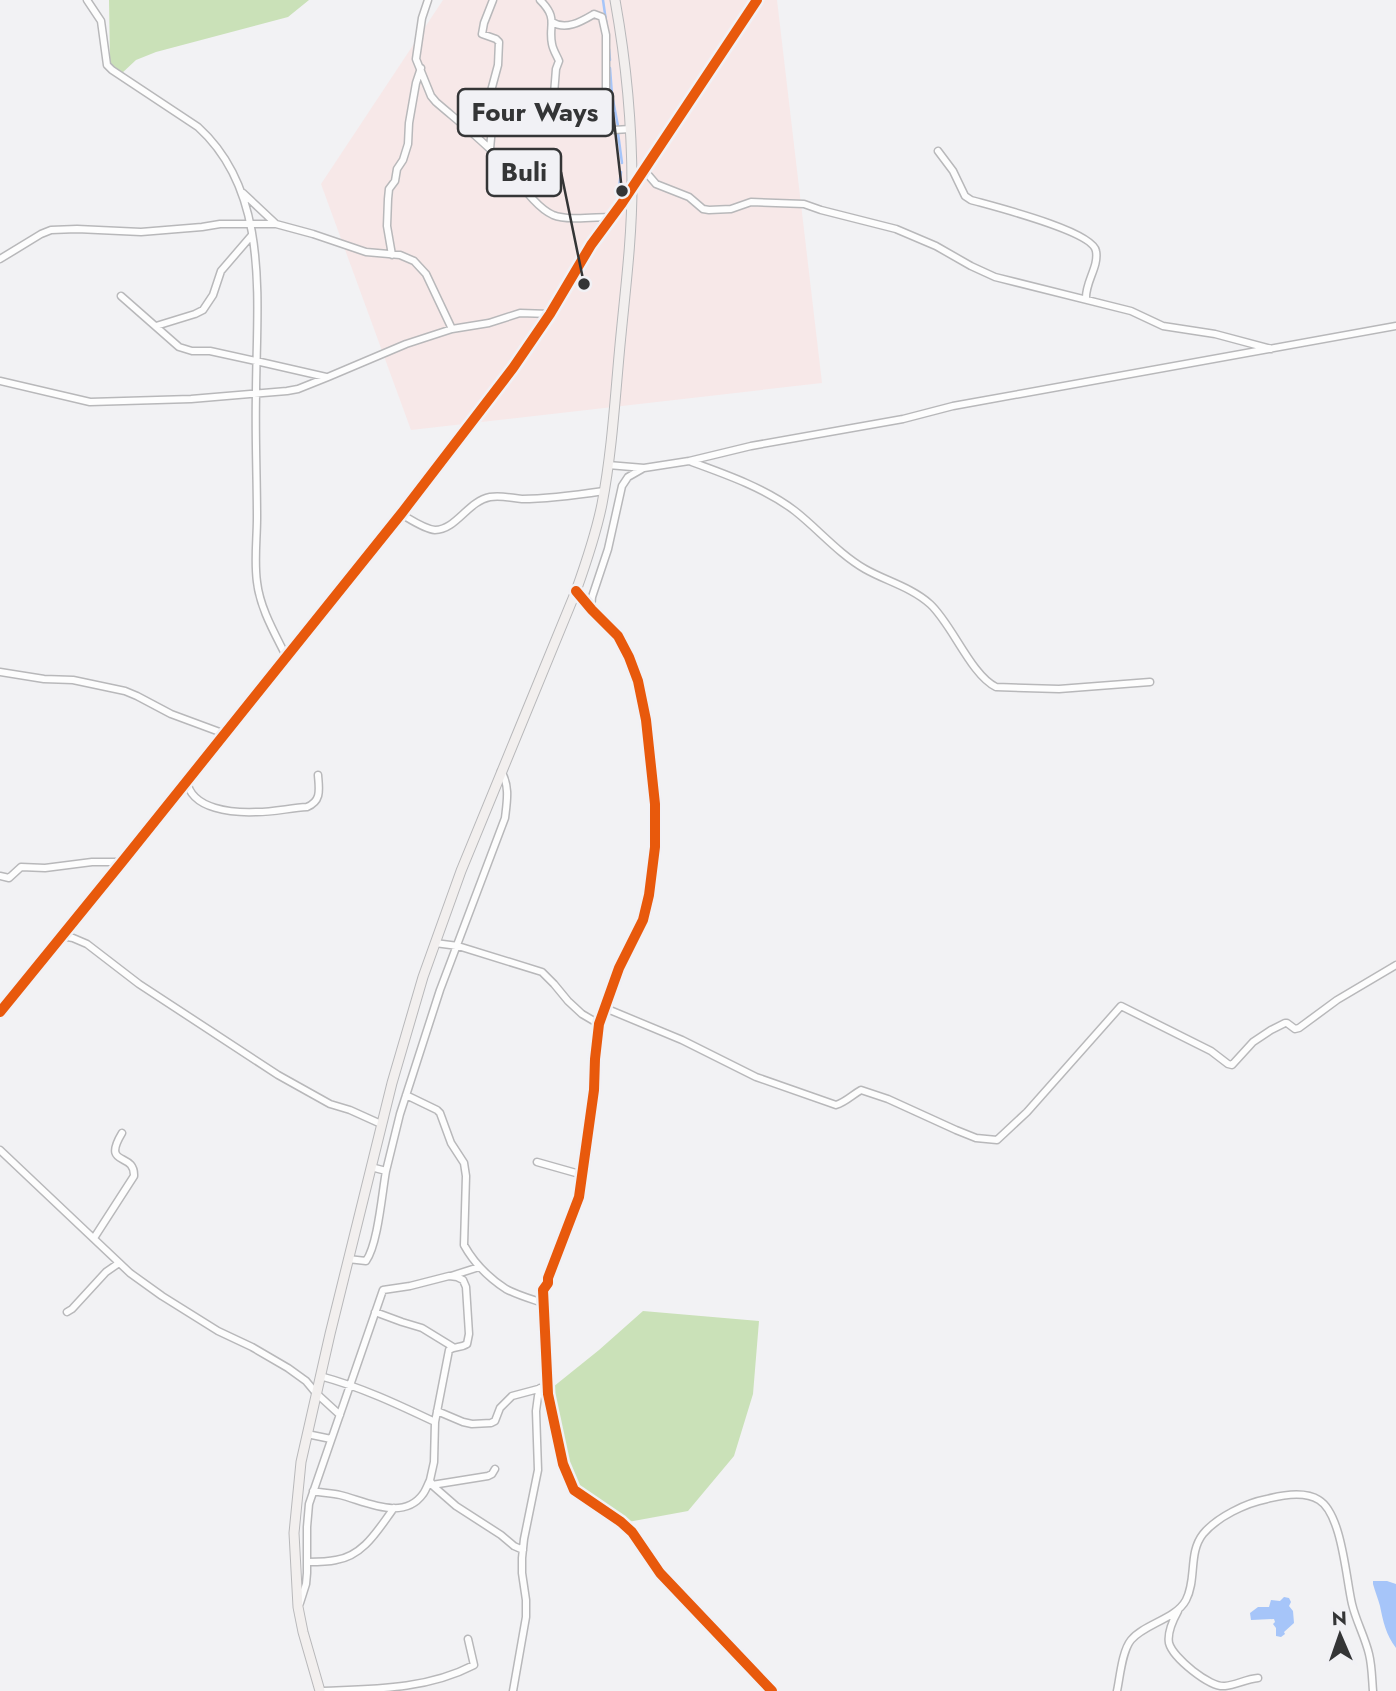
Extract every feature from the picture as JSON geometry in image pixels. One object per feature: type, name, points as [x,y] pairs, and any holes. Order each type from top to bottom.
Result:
[{"type":"main road","points":[[320,1691],[298,1606],[294,1523],[301,1462],[320,1376],[402,1045],[461,871],[576,591],[591,548],[604,491],[629,250],[632,188],[623,48],[615,0]]},
{"type":"street","points":[[87,0],[101,21],[107,65],[210,138],[225,158],[247,205],[257,293],[257,580],[265,614],[285,656]]},
{"type":"street","points":[[428,0],[422,18],[416,59],[436,102],[490,149],[529,194],[551,214],[561,217],[612,217]]},
{"type":"street","points":[[490,149],[492,127],[489,114],[491,91],[498,65],[499,42],[482,34],[493,0]]},
{"type":"street","points":[[540,0],[548,9],[552,22],[552,44],[559,61],[554,94]]},
{"type":"street","points":[[0,1012],[401,514],[513,368],[550,314],[591,245],[757,0]]},
{"type":"street","points":[[552,22],[558,25],[577,24],[594,14],[602,17],[606,35],[606,94],[610,126],[614,130],[630,129]]},
{"type":"street","points":[[391,255],[387,226],[389,189],[395,181],[408,144],[409,123],[421,68]]},
{"type":"street","points":[[938,151],[953,171],[965,196],[971,200],[1057,226],[1094,244],[1097,255],[1086,299]]},
{"type":"street","points":[[644,170],[656,184],[689,197],[703,209],[731,209],[751,202],[804,204],[896,229],[936,246],[995,277],[1131,310],[1163,326],[1215,334],[1273,349]]},
{"type":"street","points":[[242,192],[276,224]]},
{"type":"street","points":[[0,259],[51,230],[141,232],[219,224],[276,224],[366,252],[407,257],[414,261],[426,274],[452,330]]},
{"type":"street","points":[[156,326],[203,310],[217,287],[221,271],[258,226],[266,224]]},
{"type":"street","points":[[121,296],[179,346],[192,351],[210,351],[328,377]]},
{"type":"street","points":[[0,381],[101,403],[191,399],[298,389],[406,344],[452,330],[489,323],[520,313],[550,314]]},
{"type":"street","points":[[608,465],[644,468],[689,461],[751,446],[903,419],[953,406],[1396,326]]},
{"type":"street","points":[[689,461],[778,500],[843,554],[931,605],[990,684],[1003,688],[1059,689],[1150,682]]},
{"type":"street","points":[[592,610],[592,597],[608,549],[622,486],[628,477],[644,468]]},
{"type":"street","points":[[401,514],[437,530],[451,524],[472,505],[491,496],[524,499],[604,491]]},
{"type":"street","points":[[576,591],[618,636],[638,681],[646,720],[656,822],[655,847],[643,920],[619,968],[599,1024],[594,1090],[579,1197],[548,1283],[543,1290],[544,1387],[563,1464],[573,1490],[632,1532],[660,1573],[772,1691]]},
{"type":"street","points":[[0,673],[73,680],[125,691],[171,714],[225,734]]},
{"type":"street","points":[[348,1259],[366,1262],[370,1256],[400,1114],[440,990],[505,818],[507,780],[501,771]]},
{"type":"street","points":[[187,781],[190,793],[206,804],[257,812],[313,805],[320,792],[318,775]]},
{"type":"street","points":[[0,876],[9,878],[21,867],[45,868],[93,862],[122,862]]},
{"type":"street","points":[[62,936],[87,944],[139,984],[278,1075],[330,1104],[381,1124]]},
{"type":"street","points":[[435,943],[458,946],[542,972],[582,1014],[599,1024]]},
{"type":"street","points":[[604,1008],[682,1040],[755,1077],[836,1105],[861,1090],[874,1093],[976,1138],[997,1140],[1027,1112],[1121,1006],[1211,1051],[1232,1065],[1253,1042],[1271,1030],[1285,1023],[1295,1030],[1299,1028],[1337,1000],[1396,965]]},
{"type":"street","points":[[406,1095],[440,1113],[451,1143],[464,1163],[464,1245],[480,1268],[507,1290],[543,1303]]},
{"type":"street","points":[[94,1238],[134,1176],[131,1165],[114,1150],[122,1133]]},
{"type":"street","points":[[0,1150],[130,1273],[218,1331],[253,1347],[288,1368],[306,1381],[340,1415]]},
{"type":"street","points":[[537,1162],[583,1175]]},
{"type":"street","points":[[371,1167],[386,1171]]},
{"type":"street","points":[[67,1312],[106,1272],[119,1263]]},
{"type":"street","points":[[298,1606],[306,1584],[309,1504],[383,1290],[480,1268]]},
{"type":"street","points":[[375,1311],[422,1328],[453,1347],[462,1347],[467,1344],[469,1334],[466,1287],[463,1280],[449,1276]]},
{"type":"street","points":[[313,1491],[343,1495],[394,1508],[411,1505],[422,1495],[431,1482],[435,1422],[449,1350],[453,1347]]},
{"type":"street","points":[[320,1376],[351,1384],[435,1422]]},
{"type":"street","points":[[437,1411],[472,1424],[491,1423],[495,1421],[500,1408],[512,1396],[544,1387]]},
{"type":"street","points":[[513,1691],[526,1617],[523,1550],[538,1469],[537,1411],[544,1387]]},
{"type":"street","points":[[307,1434],[331,1439]]},
{"type":"street","points":[[431,1482],[488,1476],[495,1469]]},
{"type":"street","points":[[431,1482],[456,1506],[523,1550]]},
{"type":"street","points":[[1258,1678],[1224,1687],[1195,1672],[1176,1655],[1170,1644],[1172,1621],[1189,1593],[1196,1545],[1203,1534],[1230,1513],[1252,1502],[1282,1495],[1307,1496],[1322,1502],[1337,1531],[1343,1550],[1351,1602],[1371,1661],[1373,1691]]},
{"type":"street","points":[[308,1562],[338,1560],[351,1556],[364,1547],[394,1508]]},
{"type":"street","points":[[1117,1691],[1125,1654],[1133,1638],[1179,1609]]},
{"type":"street","points":[[320,1691],[425,1684],[474,1665],[468,1639]]},
{"type":"shaded area","points":[[443,0],[777,0],[822,383],[411,430],[321,184]]},
{"type":"green space","points":[[109,0],[309,0],[288,17],[156,52],[136,60],[121,74],[110,62]]},
{"type":"green space","points":[[643,1311],[759,1321],[753,1394],[734,1456],[688,1511],[628,1522],[573,1482],[553,1387]]},
{"type":"water","points":[[1373,1581],[1396,1584],[1396,1648],[1385,1628]]},
{"type":"water","points":[[1284,1597],[1291,1602],[1289,1606],[1293,1611],[1294,1623],[1281,1637],[1276,1636],[1274,1619],[1251,1620],[1250,1613],[1258,1607],[1269,1607],[1271,1600],[1280,1601]]},
{"type":"waterway","points":[[603,0],[607,28]]},
{"type":"waterway","points":[[609,49],[610,60]]},
{"type":"waterway","points":[[610,68],[618,126]]},
{"type":"waterway","points":[[618,133],[622,163]]},
{"type":"waterway","points":[[618,195],[621,172]]},
{"type":"cycle path","points":[[0,1012],[401,514],[513,368],[550,314],[591,245],[622,203],[757,0]]},
{"type":"cycle path","points":[[576,591],[618,636],[638,681],[646,720],[655,804],[655,847],[643,920],[619,968],[599,1024],[594,1090],[579,1197],[548,1283],[543,1290],[548,1394],[563,1464],[574,1490],[632,1532],[660,1573],[772,1691]]},
{"type":"place","name":"Four Ways","points":[[622,191]]},
{"type":"place","name":"Buli","points":[[584,284]]}]
